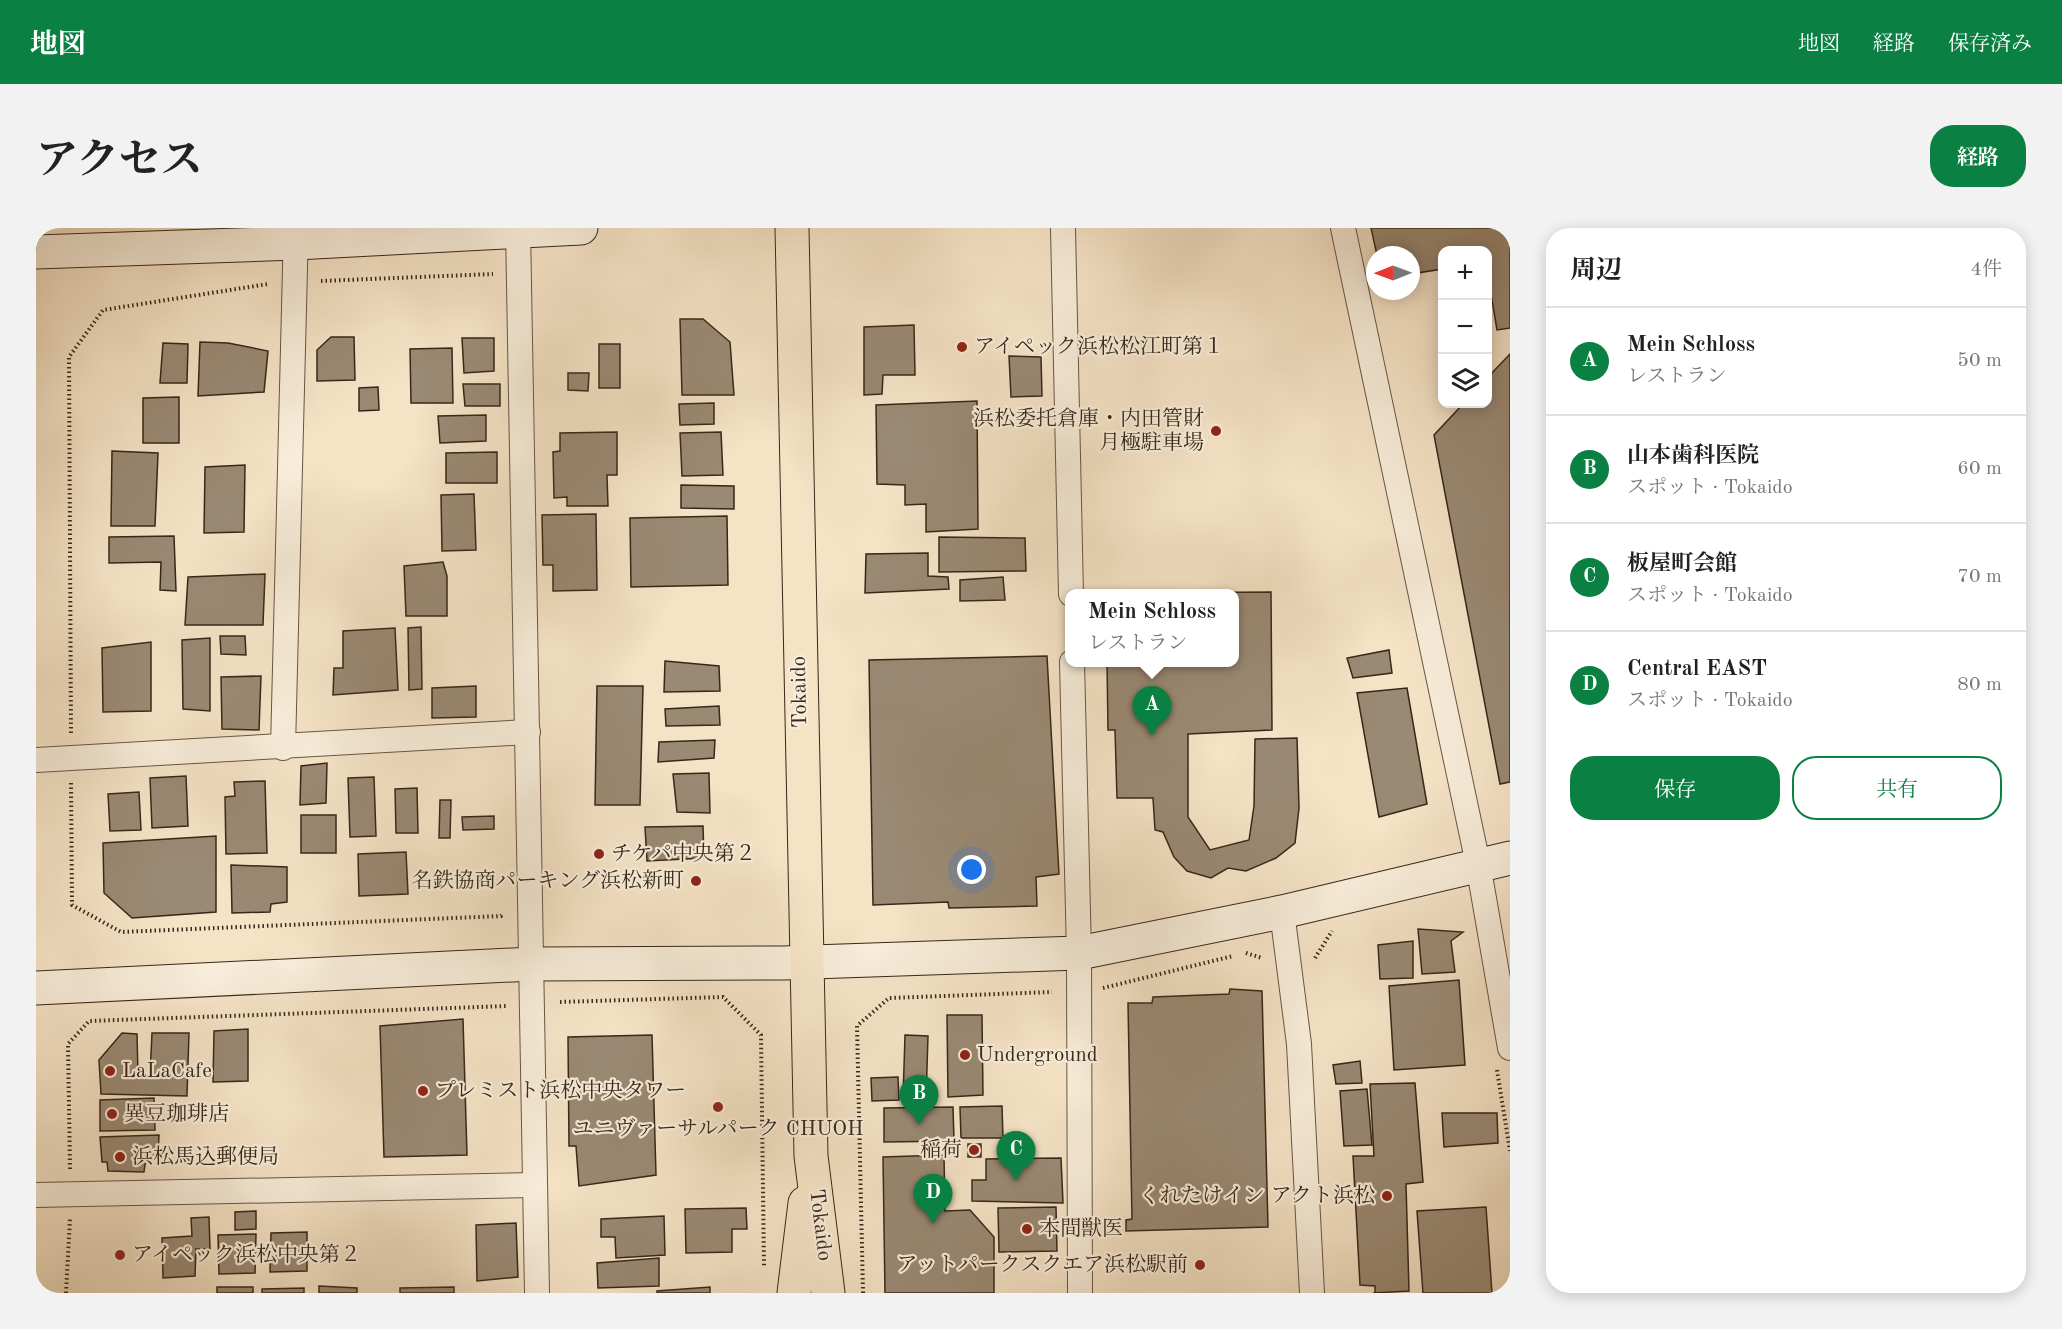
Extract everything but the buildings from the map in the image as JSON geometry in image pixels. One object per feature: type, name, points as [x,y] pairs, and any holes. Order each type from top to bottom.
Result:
[{"type":"highway","name":"Tokaido","points":[[792,228],[811,1156],[828,1293]]},
{"type":"highway","name":"Tokaido","points":[[794,1293],[811,1156]]},
{"type":"street","points":[[36,252],[296,236],[581,228]]},
{"type":"street","points":[[1063,228],[1071,589]]},
{"type":"street","points":[[1343,228],[1478,864],[1503,1054]]},
{"type":"street","points":[[518,229],[537,1293]]},
{"type":"street","points":[[283,748],[296,236]]},
{"type":"street","points":[[1072,667],[1079,953],[1080,1293]]},
{"type":"street","points":[[36,760],[283,748],[528,732]]},
{"type":"street","points":[[36,988],[532,964],[806,962],[1079,953],[1282,912],[1510,858]]},
{"type":"street","points":[[1282,912],[1299,1044],[1312,1293]]},
{"type":"street","points":[[36,1196],[535,1185]]},
{"type":"path","points":[[318,282],[497,273]]},
{"type":"path","points":[[71,738],[69,357],[103,309],[272,284]]},
{"type":"path","points":[[71,779],[72,905],[121,932],[501,916],[507,910]]},
{"type":"path","points":[[1312,963],[1333,929]]},
{"type":"path","points":[[1103,988],[1248,953],[1272,962]]},
{"type":"path","points":[[863,1293],[857,1026],[889,998],[1055,992]]},
{"type":"path","points":[[560,1002],[723,997],[761,1035],[764,1269]]},
{"type":"path","points":[[70,1178],[68,1044],[89,1021],[515,1005]]},
{"type":"path","points":[[1503,1054],[1510,1151]]},
{"type":"path","points":[[66,1293],[70,1218]]},
{"type":"place","name":"アイペック浜松松江町第１","points":[[962,347]]},
{"type":"place","name":"浜松委托倉庫・内田管財 月極駐車場","points":[[1216,431]]},
{"type":"place","name":"Mein Schloss","points":[[1152,736]]},
{"type":"place","name":"チケパ中央第２","points":[[599,854]]},
{"type":"place","name":"名鉄協商パーキング浜松新町","points":[[696,881]]},
{"type":"place","name":"Underground","points":[[965,1055]]},
{"type":"place","name":"LaLaCafe","points":[[110,1071]]},
{"type":"place","name":"プレミスト浜松中央タワー","points":[[423,1091]]},
{"type":"place","name":"ユニヴァーサルパーク CHUOH","points":[[718,1107]]},
{"type":"place","name":"異豆珈琲店","points":[[112,1114]]},
{"type":"place","name":"山本歯科医院","points":[[919,1125]]},
{"type":"place","name":"稲荷","points":[[974,1150]]},
{"type":"place","name":"浜松馬込郵便局","points":[[120,1157]]},
{"type":"place","name":"板屋町会館","points":[[1016,1181]]},
{"type":"place","name":"くれたけイン アクト浜松","points":[[1387,1196]]},
{"type":"place","name":"Central EAST","points":[[933,1224]]},
{"type":"place","name":"本間獣医","points":[[1027,1229]]},
{"type":"place","name":"アイペック浜松中央第２","points":[[120,1255]]},
{"type":"place","name":"アットパークスクエア浜松駅前","points":[[1200,1265]]}]
